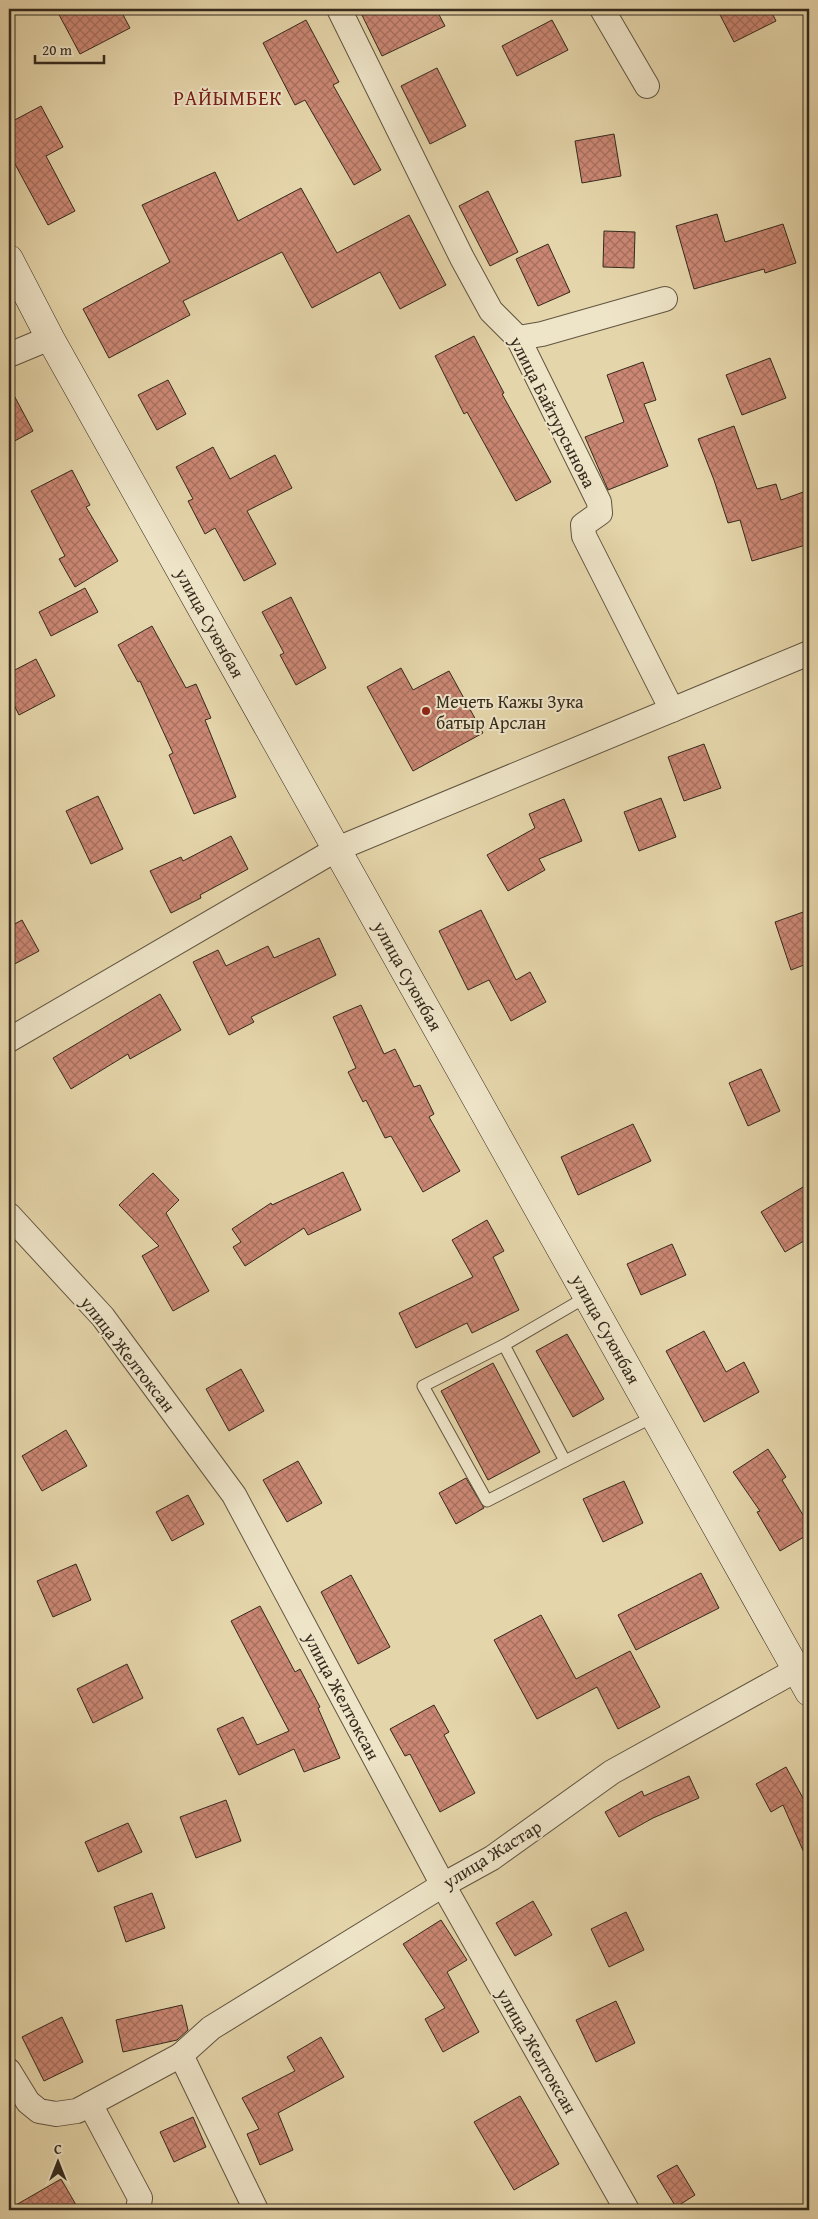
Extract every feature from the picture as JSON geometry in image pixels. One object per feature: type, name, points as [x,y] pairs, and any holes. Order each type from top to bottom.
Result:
[{"type":"main road","name":"улица Суюнбая","points":[[9,259],[50,338],[655,1416],[803,1666],[809,1692]]},
{"type":"street","name":"улица Байтурсынова","points":[[339,9],[462,258],[491,311],[518,338],[599,502],[600,513],[583,525],[584,536],[672,710]]},
{"type":"street","points":[[602,9],[647,86]]},
{"type":"street","points":[[518,338],[542,334],[665,299]]},
{"type":"street","points":[[9,355],[50,338]]},
{"type":"street","points":[[9,1040],[337,849],[809,653]]},
{"type":"street","name":"улица Желтоксан","points":[[9,1215],[103,1317],[234,1495],[443,1885],[627,2210]]},
{"type":"street","name":"улица Жастар","points":[[9,2071],[28,2102],[39,2111],[56,2114],[77,2111],[181,2055],[211,2028],[443,1885],[492,1858],[612,1772],[803,1666]]},
{"type":"street","points":[[181,2055],[256,2210]]},
{"type":"street","points":[[90,2104],[140,2198],[138,2210]]},
{"type":"lane","points":[[588,1296],[504,1345],[424,1386],[488,1501],[655,1416]]},
{"type":"lane","points":[[504,1345],[565,1461]]},
{"type":"building","points":[[56,9],[120,9],[130,28],[80,54]]},
{"type":"building","points":[[359,9],[436,9],[445,26],[382,56]]},
{"type":"building","points":[[717,9],[770,9],[776,21],[734,42]]},
{"type":"building","points":[[306,20],[339,82],[333,85],[381,170],[354,185],[305,100],[295,105],[263,43]]},
{"type":"building","points":[[552,20],[568,50],[517,76],[502,46]]},
{"type":"building","points":[[437,68],[466,126],[430,144],[401,86]]},
{"type":"building","points":[[41,106],[63,147],[46,156],[75,211],[48,225],[9,153],[9,123]]},
{"type":"building","points":[[614,134],[621,176],[582,183],[575,141]]},
{"type":"building","points":[[215,172],[238,221],[301,188],[337,253],[409,215],[446,285],[400,309],[380,272],[312,308],[282,252],[183,301],[190,315],[109,358],[83,309],[170,262],[142,205]]},
{"type":"building","points":[[488,191],[518,252],[490,266],[459,206]]},
{"type":"building","points":[[717,214],[725,242],[783,224],[796,263],[765,273],[764,269],[694,289],[676,226]]},
{"type":"building","points":[[604,231],[635,232],[634,268],[603,267]]},
{"type":"building","points":[[548,244],[570,292],[538,306],[516,259]]},
{"type":"building","points":[[474,336],[504,393],[502,394],[551,482],[516,501],[467,412],[464,414],[435,356]]},
{"type":"building","points":[[770,358],[786,398],[742,415],[726,375]]},
{"type":"building","points":[[643,362],[656,400],[644,404],[668,466],[608,490],[585,437],[624,422],[607,375]]},
{"type":"building","points":[[168,380],[186,414],[157,430],[138,395]]},
{"type":"building","points":[[9,386],[33,431],[9,444]]},
{"type":"building","points":[[734,426],[757,489],[776,484],[781,500],[809,490],[809,544],[752,561],[740,520],[728,523],[698,439]]},
{"type":"building","points":[[213,447],[230,479],[275,455],[292,488],[247,511],[276,564],[244,581],[215,528],[205,534],[188,501],[193,499],[176,467]]},
{"type":"building","points":[[72,470],[90,505],[86,507],[118,561],[75,587],[59,559],[65,556],[31,491]]},
{"type":"building","points":[[85,588],[98,612],[51,636],[39,612]]},
{"type":"building","points":[[291,597],[326,668],[296,685],[280,655],[284,653],[262,612]]},
{"type":"building","points":[[152,626],[186,688],[196,684],[211,718],[205,720],[236,797],[194,814],[169,755],[173,753],[140,681],[138,682],[118,645]]},
{"type":"building","points":[[36,659],[55,696],[19,715],[9,695],[9,673]]},
{"type":"building","name":"Мечеть Кажы Зука батыр Арслан","points":[[401,668],[413,690],[449,671],[483,733],[413,771],[367,687]]},
{"type":"building","points":[[704,744],[721,788],[684,801],[668,757]]},
{"type":"building","points":[[98,796],[123,849],[91,864],[66,811]]},
{"type":"building","points":[[661,798],[676,837],[639,851],[624,812]]},
{"type":"building","points":[[564,799],[582,841],[539,859],[545,870],[508,891],[487,855],[535,828],[529,814]]},
{"type":"building","points":[[231,836],[248,869],[200,895],[201,898],[171,913],[150,871],[181,857],[183,861]]},
{"type":"building","points":[[481,910],[516,980],[530,972],[546,1002],[511,1021],[489,980],[468,990],[439,931]]},
{"type":"building","points":[[809,910],[809,963],[791,970],[775,922]]},
{"type":"building","points":[[22,920],[39,951],[9,967],[9,927]]},
{"type":"building","points":[[319,938],[336,975],[251,1017],[254,1022],[229,1035],[193,962],[218,950],[226,966],[268,946],[274,958]]},
{"type":"building","points":[[160,994],[181,1030],[130,1059],[128,1054],[71,1089],[53,1058]]},
{"type":"building","points":[[361,1005],[384,1054],[395,1049],[414,1087],[420,1085],[434,1114],[429,1117],[460,1171],[423,1192],[391,1136],[385,1138],[366,1100],[363,1102],[348,1072],[356,1068],[333,1017]]},
{"type":"building","points":[[761,1069],[780,1111],[748,1126],[729,1083]]},
{"type":"building","points":[[633,1124],[651,1161],[578,1195],[561,1157]]},
{"type":"building","points":[[343,1172],[361,1210],[308,1235],[304,1228],[245,1266],[233,1247],[241,1242],[232,1229],[271,1203],[272,1205]]},
{"type":"building","points":[[153,1173],[179,1200],[166,1213],[209,1291],[173,1311],[142,1256],[159,1246],[119,1205]]},
{"type":"building","points":[[803,1187],[809,1198],[809,1238],[785,1252],[761,1212]]},
{"type":"building","points":[[487,1220],[504,1251],[493,1257],[519,1310],[472,1333],[467,1323],[416,1348],[399,1313],[473,1277],[452,1240]]},
{"type":"building","points":[[672,1244],[686,1275],[641,1295],[627,1264]]},
{"type":"building","points":[[704,1331],[726,1372],[744,1362],[759,1392],[704,1422],[666,1351]]},
{"type":"building","points":[[567,1334],[604,1399],[573,1417],[536,1351]]},
{"type":"building","points":[[493,1363],[540,1452],[488,1480],[441,1391]]},
{"type":"building","points":[[241,1369],[264,1411],[229,1431],[206,1389]]},
{"type":"building","points":[[66,1430],[87,1466],[42,1491],[22,1456]]},
{"type":"building","points":[[768,1449],[786,1477],[782,1480],[809,1525],[809,1534],[780,1551],[757,1512],[760,1511],[733,1472]]},
{"type":"building","points":[[298,1461],[322,1503],[287,1522],[263,1480]]},
{"type":"building","points":[[466,1478],[484,1508],[456,1524],[439,1493]]},
{"type":"building","points":[[624,1481],[643,1523],[603,1542],[583,1499]]},
{"type":"building","points":[[188,1495],[204,1524],[172,1541],[156,1512]]},
{"type":"building","points":[[76,1564],[91,1600],[53,1617],[37,1581]]},
{"type":"building","points":[[701,1573],[719,1608],[636,1650],[618,1615]]},
{"type":"building","points":[[351,1575],[390,1647],[358,1664],[321,1592]]},
{"type":"building","points":[[260,1606],[295,1672],[300,1669],[320,1707],[318,1708],[340,1758],[304,1772],[294,1749],[239,1775],[217,1729],[243,1717],[257,1745],[289,1731],[231,1621]]},
{"type":"building","points":[[541,1615],[576,1679],[630,1651],[660,1707],[618,1729],[597,1687],[537,1719],[494,1640]]},
{"type":"building","points":[[127,1664],[143,1698],[93,1723],[77,1689]]},
{"type":"building","points":[[434,1705],[449,1732],[444,1735],[475,1793],[440,1812],[410,1754],[405,1756],[390,1729]]},
{"type":"building","points":[[786,1767],[809,1809],[809,1864],[783,1805],[771,1812],[756,1784]]},
{"type":"building","points":[[689,1776],[699,1798],[653,1818],[619,1837],[605,1812],[642,1791],[644,1796]]},
{"type":"building","points":[[226,1800],[241,1841],[196,1858],[180,1817]]},
{"type":"building","points":[[128,1823],[142,1852],[98,1872],[85,1842]]},
{"type":"building","points":[[152,1893],[165,1928],[126,1942],[114,1907]]},
{"type":"building","points":[[533,1901],[552,1935],[515,1956],[496,1923]]},
{"type":"building","points":[[626,1912],[644,1950],[609,1967],[591,1929]]},
{"type":"building","points":[[441,1920],[467,1960],[447,1972],[479,2032],[443,2052],[425,2019],[445,2008],[403,1944]]},
{"type":"building","points":[[616,2001],[635,2043],[596,2062],[576,2020]]},
{"type":"building","points":[[182,2005],[188,2030],[177,2040],[123,2052],[116,2020]]},
{"type":"building","points":[[62,2017],[83,2062],[44,2081],[22,2037]]},
{"type":"building","points":[[321,2037],[344,2077],[278,2113],[293,2150],[260,2165],[247,2134],[259,2129],[242,2098],[295,2071],[287,2057]]},
{"type":"building","points":[[520,2096],[559,2164],[514,2190],[474,2122]]},
{"type":"building","points":[[193,2117],[206,2147],[174,2162],[160,2132]]},
{"type":"building","points":[[677,2165],[695,2195],[676,2207],[657,2176]]},
{"type":"building","points":[[61,2179],[79,2210],[9,2210],[9,2209]]},
{"type":"place","name":"Мечеть Кажы Зука батыр Арслан","points":[[426,711]]},
{"type":"district","name":"РАЙЫМБЕК","points":[[228,97]]}]
